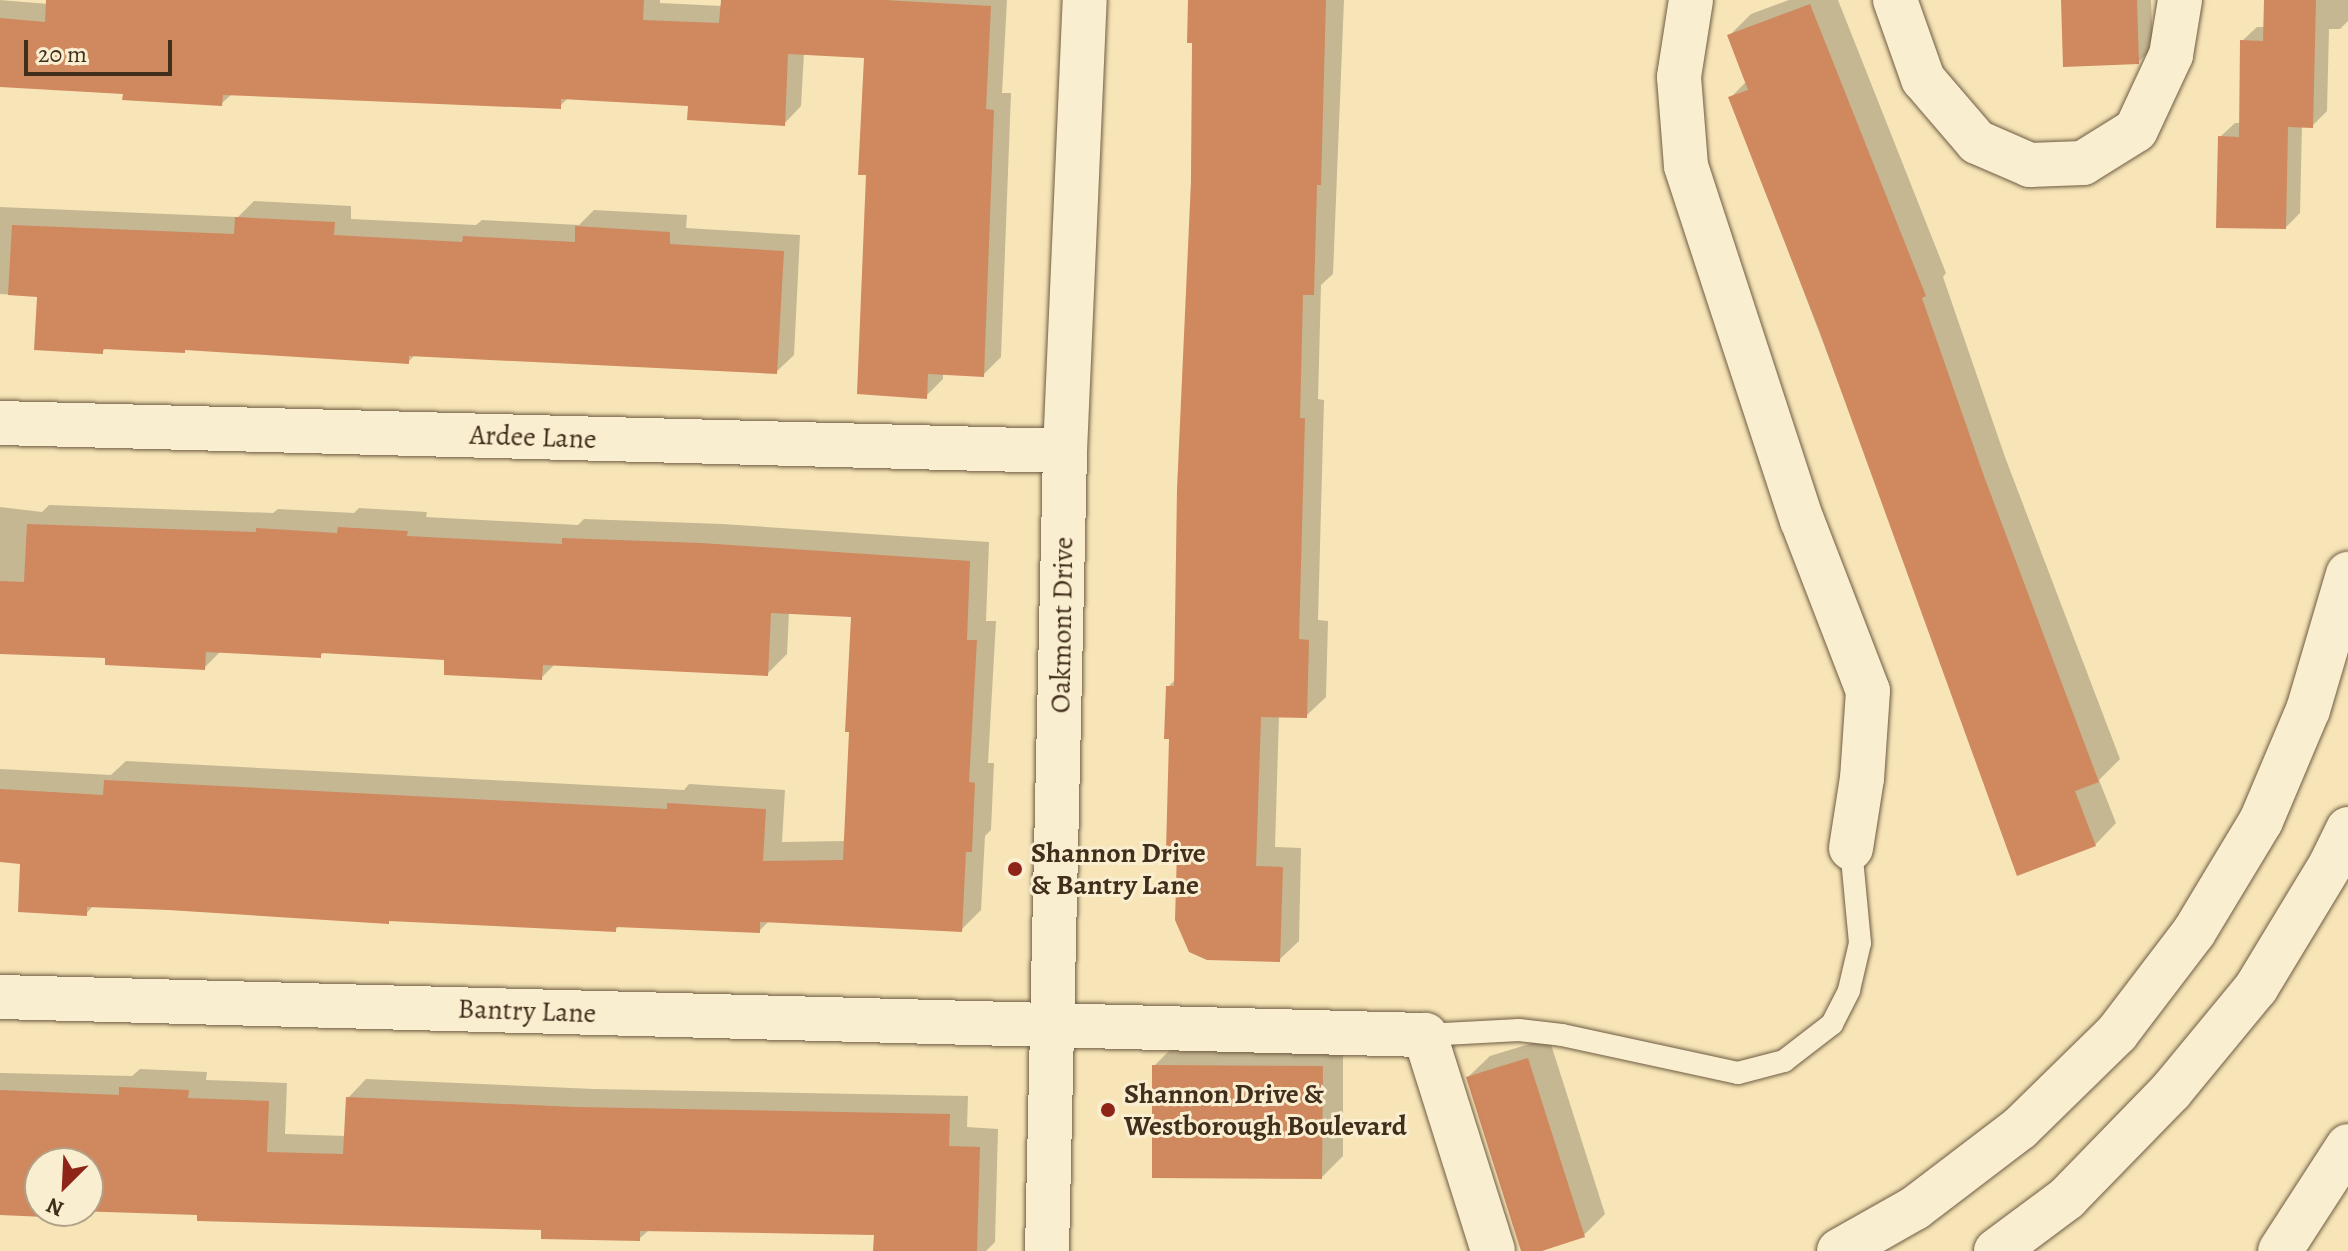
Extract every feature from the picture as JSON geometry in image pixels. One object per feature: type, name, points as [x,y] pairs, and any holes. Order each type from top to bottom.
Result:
[{"type":"street","name":"Oakmont Drive","points":[[1047,1251],[1055,1025],[1065,451],[1085,0]]},
{"type":"street","points":[[1691,0],[1679,77],[1686,166],[1802,520],[1868,691],[1862,778],[1851,848]]},
{"type":"street","points":[[1895,0],[1923,79],[1977,142],[2030,165],[2083,163],[2136,130],[2171,55],[2180,0]]},
{"type":"street","name":"Ardee Lane","points":[[0,423],[1065,451]]},
{"type":"street","points":[[1839,1251],[1915,1208],[2020,1128],[2117,1033],[2194,932],[2261,821],[2308,710],[2348,574]]},
{"type":"street","points":[[1996,1251],[2067,1198],[2171,1091],[2256,988],[2331,864],[2348,829]]},
{"type":"street","name":"Bantry Lane","points":[[0,997],[1425,1035]]},
{"type":"street","points":[[1425,1035],[1493,1251]]},
{"type":"street","points":[[2280,1251],[2348,1146]]},
{"type":"lane","points":[[1425,1035],[1519,1030],[1562,1035],[1738,1073],[1784,1061],[1832,1024],[1849,990],[1860,943],[1851,848]]},
{"type":"building","points":[[46,0],[644,0],[643,20],[719,23],[721,0],[885,0],[991,6],[986,109],[994,110],[984,377],[928,374],[927,399],[857,394],[866,175],[858,175],[864,58],[788,54],[785,126],[687,120],[688,106],[561,99],[561,109],[223,95],[222,106],[122,100],[123,94],[0,87],[0,18],[45,22]]},
{"type":"building","points":[[1188,0],[1326,0],[1321,185],[1317,185],[1314,295],[1303,295],[1300,418],[1305,418],[1299,639],[1309,640],[1307,718],[1261,717],[1256,866],[1283,867],[1280,962],[1207,960],[1189,952],[1175,920],[1177,850],[1166,850],[1169,739],[1164,739],[1166,686],[1174,686],[1177,489],[1191,181],[1192,43],[1187,43]]},
{"type":"building","points":[[2061,0],[2137,0],[2139,64],[2063,67]]},
{"type":"building","points":[[2264,0],[2316,0],[2313,128],[2288,127],[2286,229],[2216,228],[2218,136],[2239,137],[2240,40],[2263,41]]},
{"type":"building","points":[[1810,4],[1926,296],[1922,298],[1985,479],[2099,782],[2075,791],[2096,846],[2017,876],[1819,330],[1728,97],[1748,90],[1727,35]]},
{"type":"building","points":[[235,217],[335,222],[334,235],[462,242],[463,236],[575,242],[575,226],[670,232],[670,244],[784,251],[777,374],[409,356],[409,364],[185,350],[185,353],[103,349],[103,354],[34,350],[37,297],[8,295],[12,225],[234,234]]},
{"type":"building","points":[[27,524],[256,532],[256,528],[337,533],[338,527],[408,531],[407,536],[562,544],[562,538],[701,543],[970,561],[967,640],[977,640],[969,782],[975,783],[972,852],[966,852],[962,932],[760,922],[760,933],[616,927],[616,932],[389,921],[389,924],[87,907],[87,916],[18,912],[20,864],[0,862],[0,789],[103,795],[104,780],[667,809],[667,803],[766,809],[763,861],[843,860],[849,732],[845,732],[851,617],[771,613],[768,676],[543,665],[542,680],[444,675],[444,660],[321,653],[321,658],[206,652],[205,670],[105,665],[105,658],[0,654],[0,581],[24,582]]},
{"type":"building","points":[[1528,1058],[1585,1237],[1542,1251],[1521,1251],[1466,1077]]},
{"type":"building","points":[[1152,1065],[1323,1066],[1322,1179],[1152,1178]]},
{"type":"building","points":[[119,1087],[189,1090],[188,1098],[269,1101],[267,1152],[343,1154],[346,1097],[575,1107],[950,1114],[949,1146],[980,1147],[977,1251],[873,1251],[874,1235],[640,1231],[640,1241],[541,1239],[541,1230],[197,1221],[197,1215],[104,1212],[104,1147],[24,1147],[24,1216],[0,1215],[0,1090],[119,1095]]},
{"type":"place","name":"Shannon Drive & Bantry Lane","points":[[1015,869]]},
{"type":"place","name":"Shannon Drive & Westborough Boulevard","points":[[1108,1110]]}]
